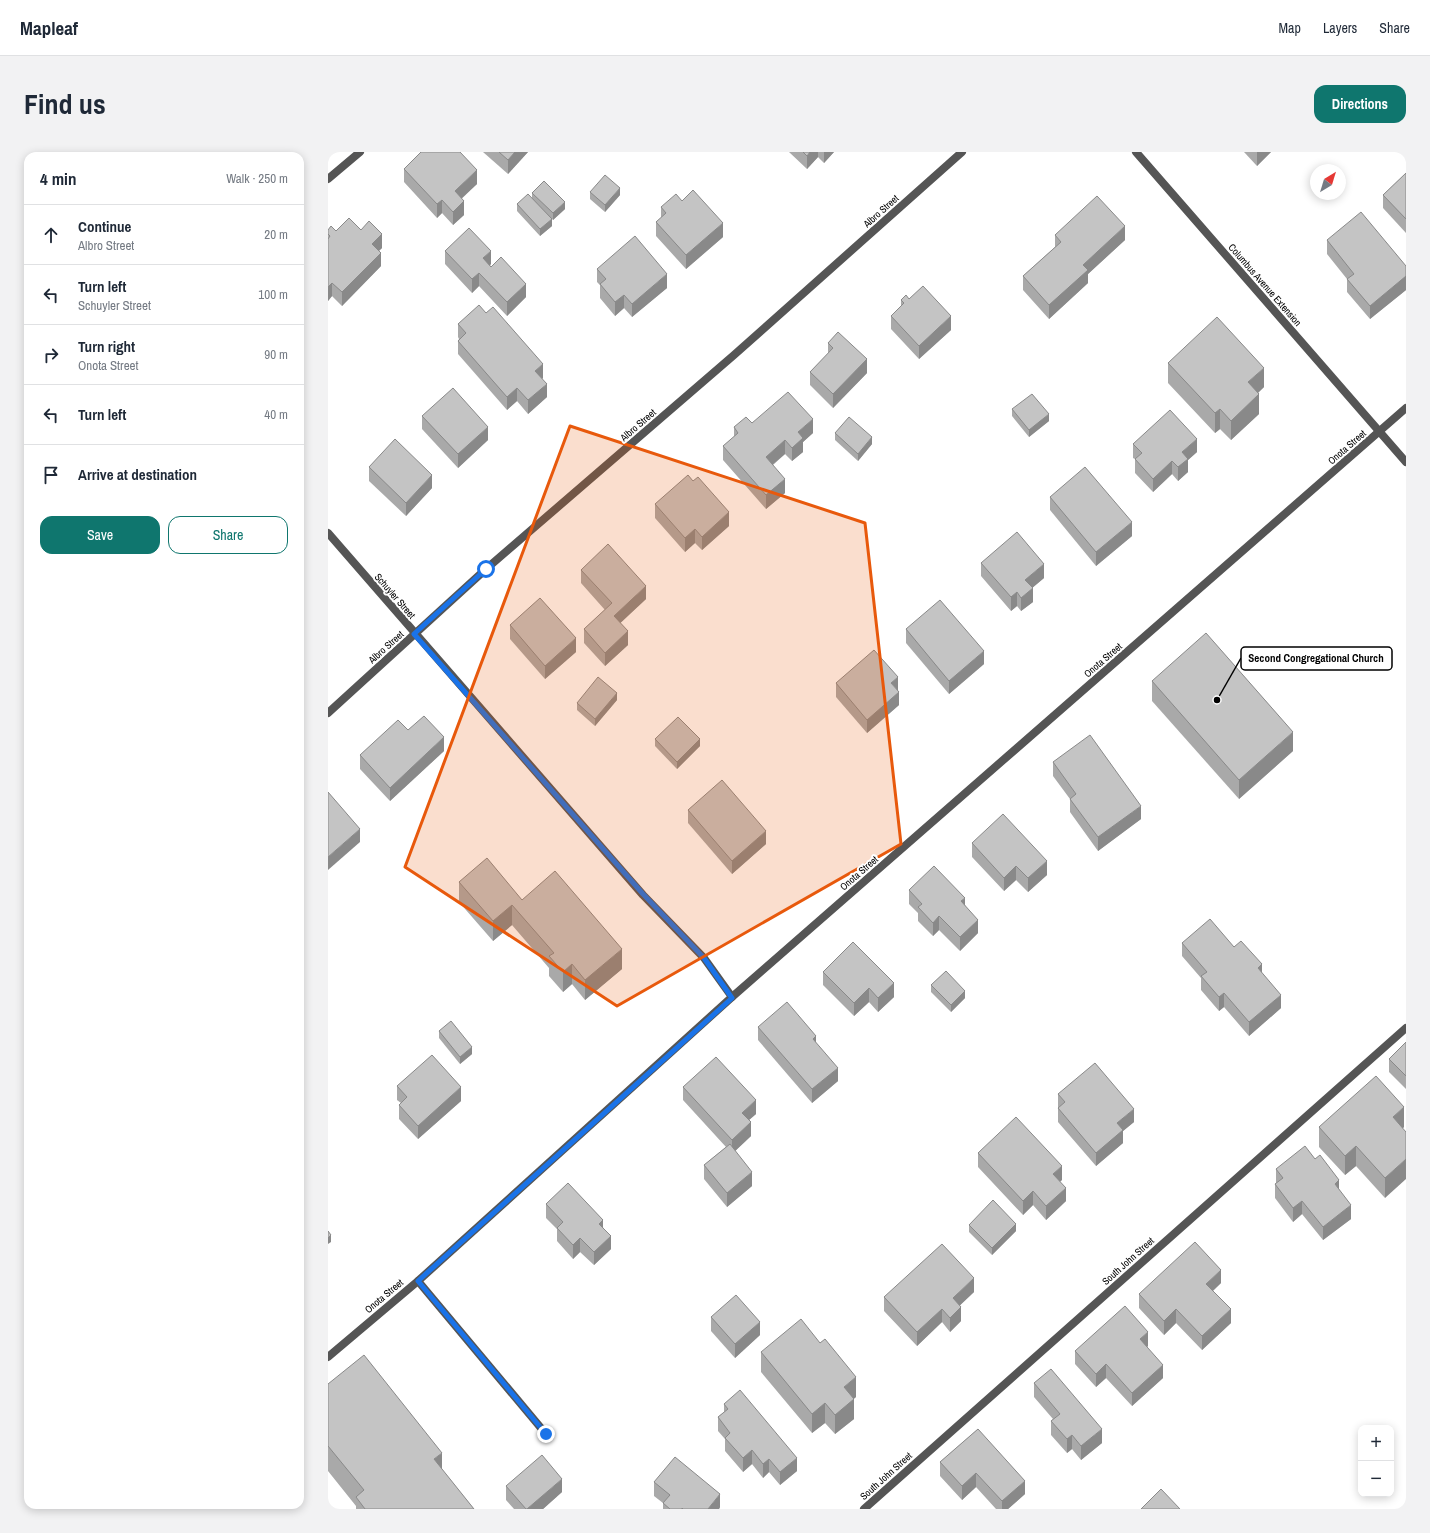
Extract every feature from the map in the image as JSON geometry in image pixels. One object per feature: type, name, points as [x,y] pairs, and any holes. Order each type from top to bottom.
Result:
[{"type":"street","points":[[328,179],[360,152]]},
{"type":"street","name":"Albro Street","points":[[328,713],[486,569],[734,355],[962,152]]},
{"type":"street","name":"Columbus Avenue Extension","points":[[1136,152],[1406,462]]},
{"type":"street","name":"Onota Street","points":[[328,1357],[418,1281],[732,998],[1406,408]]},
{"type":"street","name":"Schuyler Street","points":[[328,533],[414,634],[643,894],[704,958],[732,998]]},
{"type":"street","name":"South John Street","points":[[864,1509],[1406,1028]]},
{"type":"street","points":[[418,1281],[546,1434]]},
{"type":"highlighted area","points":[[570,426],[865,523],[901,844],[617,1006],[405,867]]},
{"type":"building","points":[[421,152],[460,152],[477,170],[455,191],[464,201],[453,212],[442,200],[437,204],[404,169]]},
{"type":"building","points":[[499,152],[515,152],[508,160]]},
{"type":"building","points":[[803,152],[810,152],[807,156]]},
{"type":"building","points":[[1406,173],[1406,219],[1383,195]]},
{"type":"building","points":[[605,175],[620,188],[605,205],[590,192]]},
{"type":"building","points":[[544,181],[565,202],[553,213],[532,193]]},
{"type":"building","points":[[693,190],[723,223],[686,255],[656,222],[666,213],[661,207],[676,194],[682,201]]},
{"type":"building","points":[[528,194],[552,219],[540,229],[517,204]]},
{"type":"building","points":[[1097,196],[1125,226],[1083,265],[1088,270],[1049,305],[1023,276],[1061,242],[1055,235]]},
{"type":"building","points":[[1361,212],[1406,266],[1406,276],[1370,306],[1347,279],[1354,274],[1327,240]]},
{"type":"building","points":[[349,218],[361,230],[369,221],[382,234],[372,244],[381,253],[342,292],[332,283],[328,287],[328,239],[330,236],[328,234],[328,230],[331,226],[336,231]]},
{"type":"building","points":[[469,228],[491,251],[483,258],[491,267],[501,257],[526,284],[507,302],[479,273],[472,279],[445,251]]},
{"type":"building","points":[[635,236],[667,274],[632,304],[624,295],[615,302],[600,284],[606,279],[597,269]]},
{"type":"building","points":[[923,286],[951,316],[919,346],[891,316],[904,303],[901,300],[906,295],[909,299]]},
{"type":"building","points":[[479,305],[486,313],[493,307],[543,364],[535,371],[547,384],[528,400],[517,388],[507,397],[458,341],[466,333],[458,324]]},
{"type":"building","points":[[1217,317],[1264,368],[1248,382],[1259,394],[1231,421],[1220,409],[1215,413],[1168,363]]},
{"type":"building","points":[[838,332],[867,359],[833,394],[810,372],[833,348],[828,343]]},
{"type":"building","points":[[453,388],[488,427],[458,454],[422,416]]},
{"type":"building","points":[[788,392],[813,419],[798,432],[803,438],[792,448],[785,440],[766,457],[785,479],[766,495],[723,446],[738,433],[734,427],[746,417],[752,423]]},
{"type":"building","points":[[1032,394],[1049,414],[1029,430],[1012,409]]},
{"type":"building","points":[[1170,410],[1197,439],[1182,452],[1188,459],[1178,467],[1172,461],[1153,479],[1135,459],[1142,453],[1133,444]]},
{"type":"building","points":[[849,417],[872,437],[858,454],[835,433]]},
{"type":"building","points":[[395,439],[432,475],[406,503],[369,467]]},
{"type":"building","points":[[1085,467],[1132,522],[1096,552],[1050,497]]},
{"type":"building","points":[[688,475],[693,481],[698,477],[729,512],[702,537],[695,529],[685,538],[655,504]]},
{"type":"building","points":[[1017,532],[1044,564],[1025,580],[1033,588],[1021,598],[1017,592],[1011,597],[981,563]]},
{"type":"building","points":[[608,544],[646,586],[614,616],[628,631],[605,653],[584,629],[612,603],[581,570]]},
{"type":"building","points":[[540,598],[576,638],[545,666],[510,625]]},
{"type":"building","points":[[940,600],[984,651],[949,681],[906,629]]},
{"type":"building","points":[[1206,633],[1293,732],[1239,780],[1152,681]]},
{"type":"building","points":[[874,650],[898,677],[891,683],[899,692],[867,720],[836,683]]},
{"type":"building","points":[[598,677],[617,693],[595,719],[577,703]]},
{"type":"building","points":[[424,716],[444,737],[390,788],[360,755],[398,720],[408,730]]},
{"type":"building","points":[[678,717],[700,739],[677,762],[655,739]]},
{"type":"building","points":[[1090,735],[1141,806],[1098,837],[1070,799],[1076,794],[1053,762]]},
{"type":"building","points":[[722,780],[766,831],[732,861],[688,810]]},
{"type":"building","points":[[328,792],[360,829],[328,857]]},
{"type":"building","points":[[1003,814],[1047,861],[1028,878],[1016,866],[1004,878],[972,843]]},
{"type":"building","points":[[487,858],[522,900],[555,871],[622,949],[585,980],[572,964],[563,972],[549,956],[554,953],[512,905],[493,921],[459,882]]},
{"type":"building","points":[[934,866],[965,898],[961,901],[978,920],[960,937],[939,916],[933,923],[918,907],[922,904],[909,890]]},
{"type":"building","points":[[1210,919],[1234,947],[1241,941],[1262,964],[1258,968],[1281,995],[1249,1022],[1224,993],[1219,997],[1201,976],[1207,972],[1182,943]]},
{"type":"building","points":[[853,942],[894,983],[878,998],[869,988],[854,1003],[823,972]]},
{"type":"building","points":[[946,971],[965,991],[951,1005],[931,985]]},
{"type":"building","points":[[787,1002],[816,1036],[813,1039],[838,1068],[812,1089],[758,1027]]},
{"type":"building","points":[[451,1021],[472,1047],[460,1057],[439,1031]]},
{"type":"building","points":[[1406,1042],[1406,1076],[1389,1059]]},
{"type":"building","points":[[432,1055],[461,1087],[418,1126],[399,1105],[407,1097],[397,1086]]},
{"type":"building","points":[[716,1057],[756,1100],[742,1113],[751,1122],[732,1140],[683,1087]]},
{"type":"building","points":[[1095,1063],[1134,1109],[1117,1123],[1123,1130],[1096,1153],[1058,1108],[1065,1102],[1058,1094]]},
{"type":"building","points":[[1376,1076],[1404,1107],[1393,1117],[1406,1132],[1406,1159],[1385,1178],[1356,1146],[1345,1156],[1319,1127]]},
{"type":"building","points":[[1016,1117],[1062,1166],[1053,1174],[1066,1188],[1046,1206],[1033,1191],[1023,1201],[978,1153]]},
{"type":"building","points":[[730,1144],[752,1172],[727,1193],[704,1165]]},
{"type":"building","points":[[1305,1146],[1315,1159],[1320,1155],[1339,1180],[1335,1184],[1351,1205],[1323,1227],[1302,1201],[1293,1208],[1275,1184],[1283,1178],[1276,1169]]},
{"type":"building","points":[[568,1183],[603,1220],[599,1224],[611,1236],[594,1252],[580,1238],[573,1245],[557,1228],[563,1222],[546,1204]]},
{"type":"building","points":[[993,1200],[1016,1224],[992,1248],[969,1225]]},
{"type":"building","points":[[328,1231],[331,1235],[328,1238]]},
{"type":"building","points":[[1195,1242],[1221,1270],[1206,1284],[1231,1309],[1202,1336],[1176,1309],[1164,1321],[1139,1294]]},
{"type":"building","points":[[942,1244],[974,1278],[953,1298],[961,1307],[950,1318],[942,1309],[917,1332],[884,1297]]},
{"type":"building","points":[[736,1295],[760,1322],[735,1344],[711,1317]]},
{"type":"building","points":[[1125,1306],[1148,1332],[1140,1339],[1163,1365],[1132,1393],[1106,1364],[1096,1374],[1075,1351]]},
{"type":"building","points":[[801,1319],[820,1343],[825,1339],[856,1377],[844,1387],[854,1399],[835,1415],[825,1403],[812,1414],[761,1352]]},
{"type":"building","points":[[364,1355],[442,1453],[434,1459],[474,1509],[365,1509],[356,1497],[364,1490],[328,1446],[328,1384]]},
{"type":"building","points":[[1051,1369],[1102,1429],[1081,1446],[1072,1435],[1067,1439],[1051,1421],[1060,1414],[1034,1383]]},
{"type":"building","points":[[740,1390],[797,1458],[780,1472],[769,1459],[763,1464],[752,1450],[743,1458],[725,1438],[730,1433],[718,1417],[728,1409],[724,1404]]},
{"type":"building","points":[[978,1429],[1025,1481],[1002,1501],[976,1473],[962,1486],[940,1462]]},
{"type":"building","points":[[542,1455],[562,1479],[526,1509],[506,1486]]},
{"type":"building","points":[[675,1457],[720,1494],[708,1509],[670,1509],[663,1503],[670,1495],[654,1482]]},
{"type":"building","points":[[1161,1489],[1180,1509],[1141,1509]]},
{"type":"place","name":"Second Congregational Church","points":[[1217,700]]},
{"type":"route","points":[[486,569],[414,634],[536,770],[643,894],[704,958],[732,998],[559,1152],[418,1281],[546,1434]]}]
